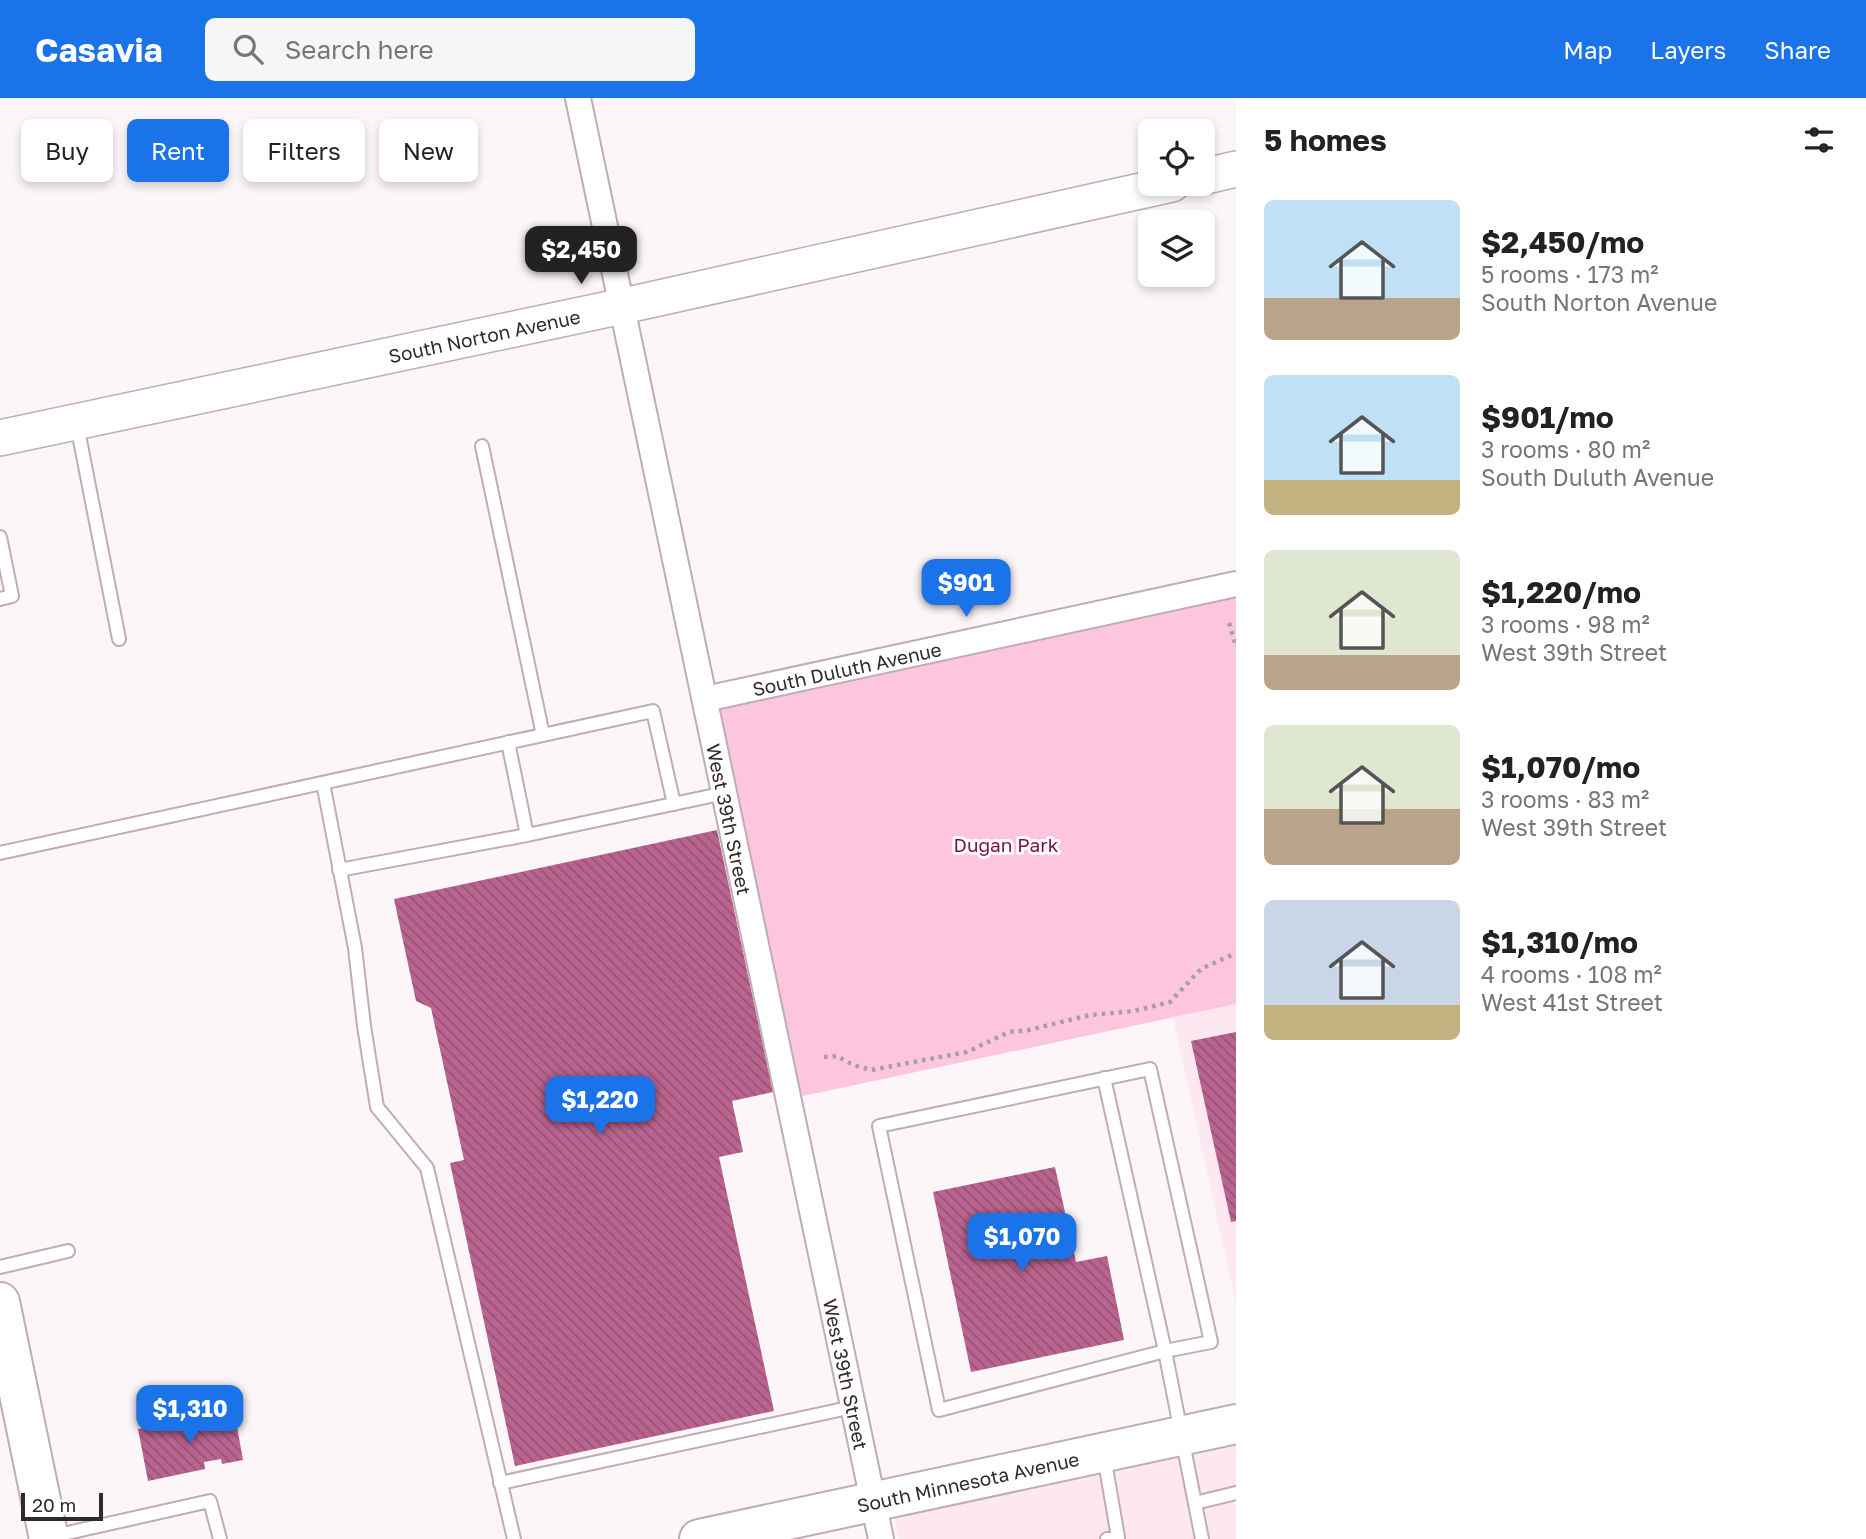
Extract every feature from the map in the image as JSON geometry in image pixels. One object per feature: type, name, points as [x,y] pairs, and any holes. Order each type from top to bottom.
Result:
[{"type":"main road","points":[[0,1302],[48,1538]]},
{"type":"main road","name":"South Minnesota Avenue","points":[[699,1539],[1236,1424]]},
{"type":"street","name":"West 39th Street","points":[[578,98],[881,1539]]},
{"type":"street","points":[[1215,174],[1236,169]]},
{"type":"street","name":"South Norton Avenue","points":[[0,438],[623,306],[1138,192]]},
{"type":"street","name":"South Duluth Avenue","points":[[705,699],[1236,584]]},
{"type":"lane","points":[[77,421],[119,639]]},
{"type":"lane","points":[[482,446],[543,735]]},
{"type":"lane","points":[[0,537],[12,596],[0,598]]},
{"type":"lane","points":[[0,853],[653,711],[674,804]]},
{"type":"lane","points":[[508,742],[527,835]]},
{"type":"lane","points":[[323,783],[355,948],[377,1107],[427,1168],[514,1539]]},
{"type":"lane","points":[[340,870],[527,835],[725,793]]},
{"type":"lane","points":[[1150,1069],[1211,1342],[1165,1351],[939,1410],[879,1126],[1150,1069]]},
{"type":"lane","points":[[1104,1079],[1165,1351],[1202,1539]]},
{"type":"lane","points":[[0,1268],[68,1251]]},
{"type":"lane","points":[[500,1482],[853,1407]]},
{"type":"lane","points":[[1103,1453],[1115,1538]]},
{"type":"lane","points":[[1195,1503],[1236,1493]]},
{"type":"lane","points":[[48,1538],[210,1501],[220,1539]]},
{"type":"path","points":[[1228,623],[1236,646]]},
{"type":"path","points":[[824,1057],[837,1056],[853,1065],[871,1070],[967,1052],[1009,1032],[1090,1015],[1134,1011],[1170,1002],[1201,969],[1236,953]]},
{"type":"shaded area","points":[[1236,1004],[1236,1303],[1173,1018]]},
{"type":"shaded area","points":[[1236,1443],[1236,1539],[899,1539],[894,1515]]},
{"type":"green space","name":"Dugan Park","points":[[1236,584],[1236,1004],[789,1099],[705,699]]},
{"type":"building","points":[[717,830],[773,1092],[732,1101],[743,1152],[719,1157],[774,1411],[515,1466],[450,1163],[464,1160],[431,1008],[416,1001],[394,899]]},
{"type":"building","points":[[1236,1032],[1236,1221],[1231,1222],[1191,1041]]},
{"type":"building","points":[[1055,1167],[1076,1262],[1107,1256],[1124,1340],[971,1372],[933,1192]]},
{"type":"building","points":[[234,1410],[243,1460],[222,1464],[221,1459],[204,1462],[205,1469],[148,1481],[138,1429]]}]
